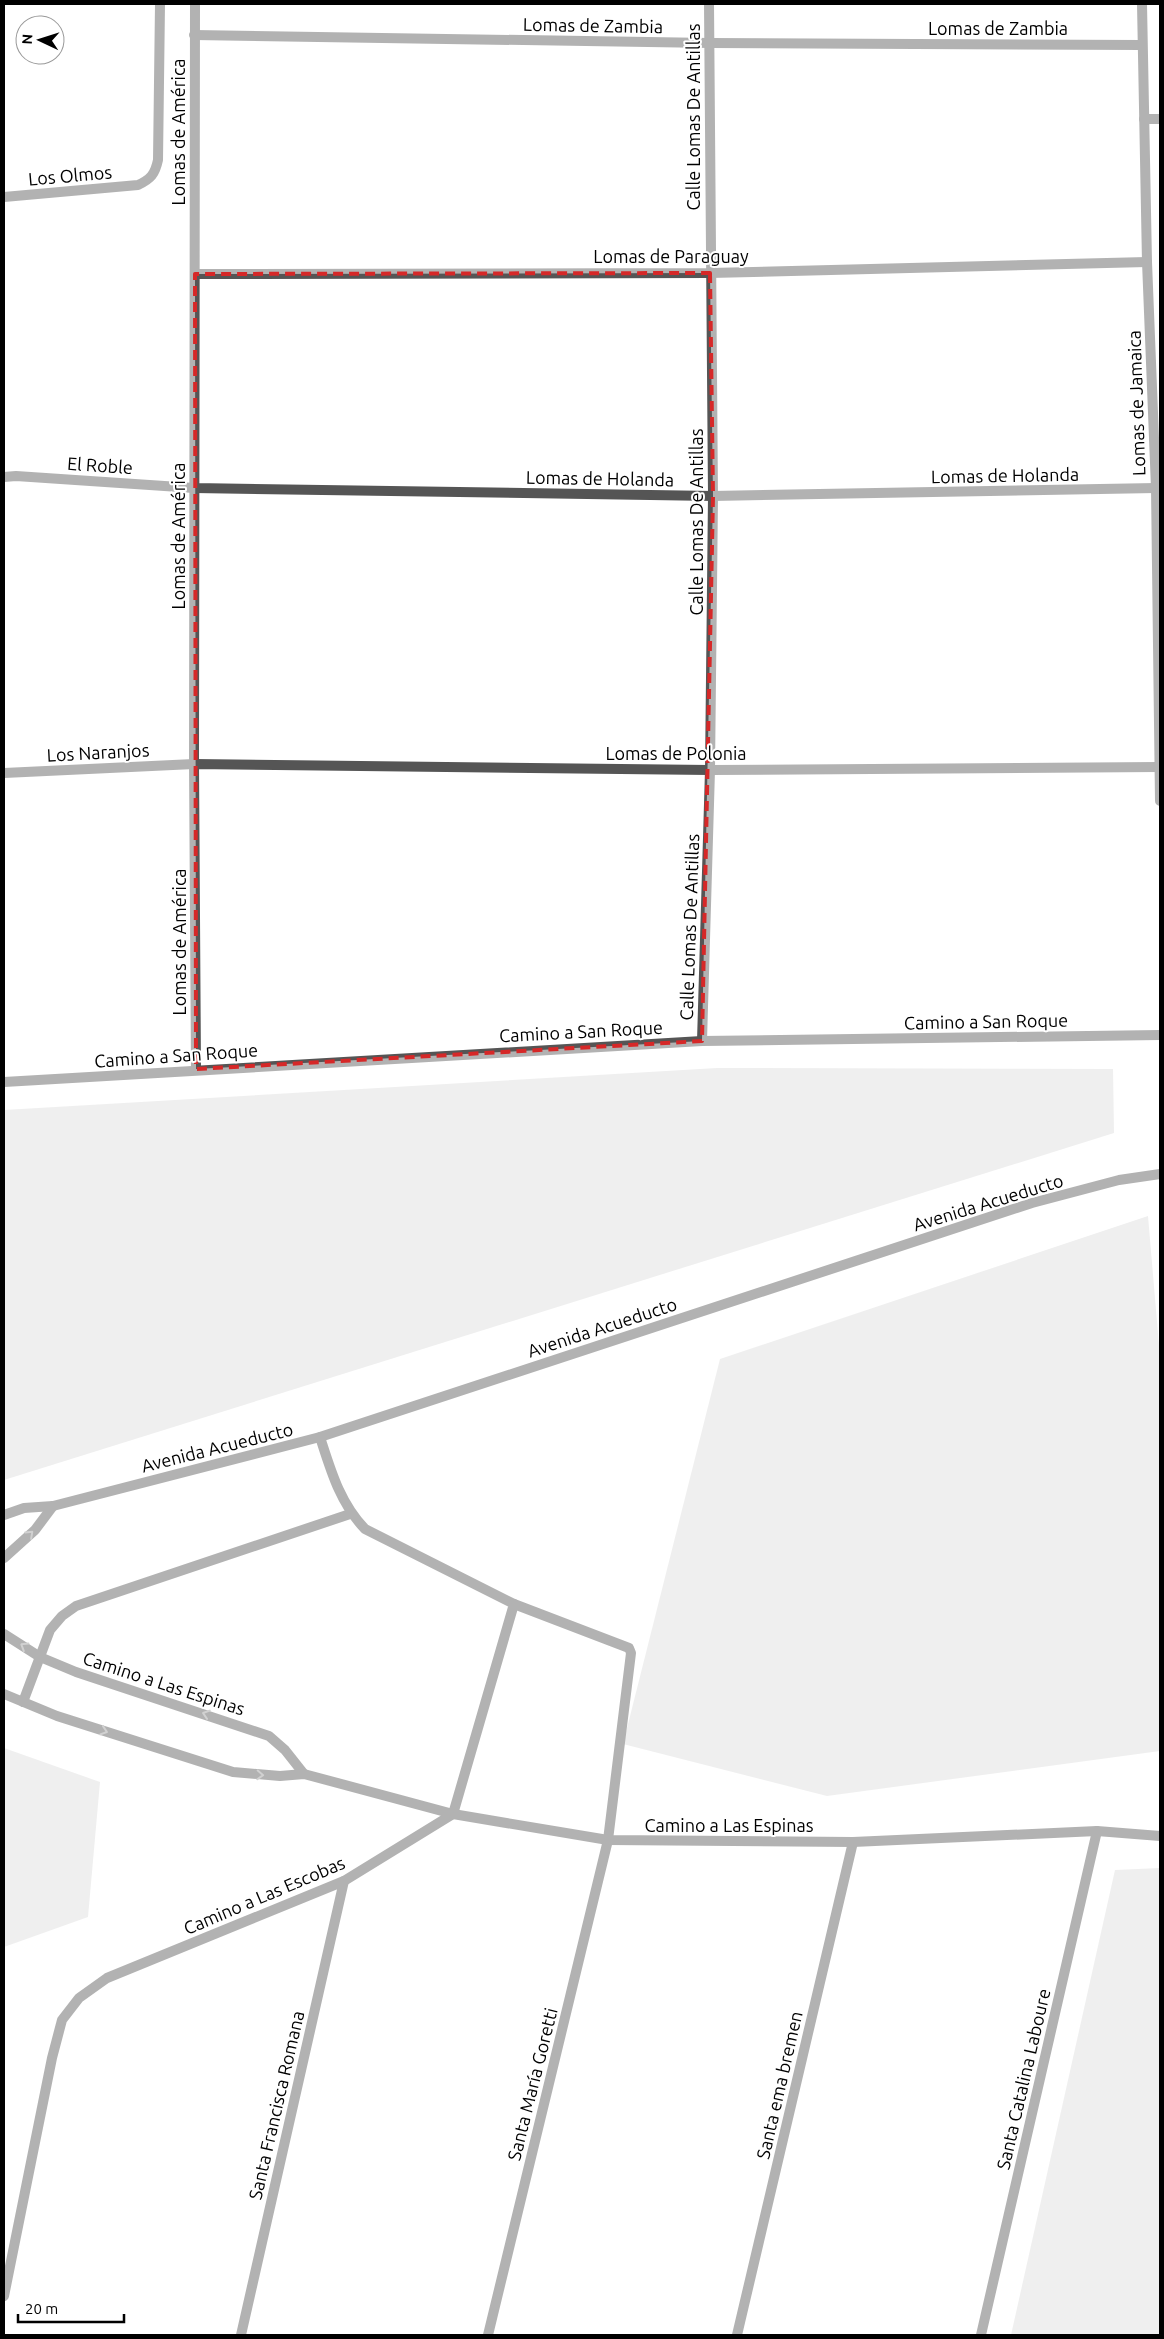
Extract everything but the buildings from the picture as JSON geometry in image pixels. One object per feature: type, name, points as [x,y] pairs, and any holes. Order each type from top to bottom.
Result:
[{"type":"street","name":"Los Olmos","points":[[4,197],[138,185],[151,179],[156,171],[158,160],[160,4]]},
{"type":"street","name":"Lomas de América","points":[[195,4],[194,764],[196,1069]]},
{"type":"street","name":"Calle Lomas De Antillas","points":[[702,1041],[710,770],[714,496],[710,272],[709,4]]},
{"type":"street","name":"Lomas de Jamaica","points":[[1142,4],[1147,262],[1156,488],[1160,801]]},
{"type":"street","name":"Lomas de Zambia","points":[[194,35],[710,43],[1142,45]]},
{"type":"street","points":[[1144,119],[1160,119]]},
{"type":"street","name":"Lomas de Paraguay","points":[[196,274],[710,272],[1147,262]]},
{"type":"street","name":"El Roble","points":[[4,477],[16,476],[194,488]]},
{"type":"street","name":"Lomas de Holanda","points":[[194,488],[714,496],[1156,488]]},
{"type":"street","name":"Lomas de Polonia","points":[[194,764],[710,770],[1159,767]]},
{"type":"street","name":"Los Naranjos","points":[[4,773],[194,764]]},
{"type":"street","name":"Camino a San Roque","points":[[4,1082],[196,1069],[702,1041],[1160,1036]]},
{"type":"street","name":"Avenida Acueducto","points":[[4,1515],[24,1508],[52,1506],[320,1438],[1032,1203],[1119,1180],[1160,1174]]},
{"type":"street","points":[[320,1438],[334,1480],[350,1514],[365,1529],[514,1604],[452,1814]]},
{"type":"street","points":[[4,1558],[35,1530],[52,1506]]},
{"type":"street","points":[[23,1702],[50,1630],[76,1606],[350,1514]]},
{"type":"street","name":"Santa María Goretti","points":[[488,2335],[608,1840],[631,1652],[629,1648],[514,1604]]},
{"type":"street","name":"Camino a Las Espinas","points":[[4,1634],[40,1657],[76,1672],[268,1736],[285,1750],[304,1774]]},
{"type":"street","name":"Camino a Las Espinas","points":[[4,1694],[57,1716],[233,1772],[280,1776],[304,1774],[452,1814],[608,1840],[853,1842],[1097,1830],[1160,1836]]},
{"type":"street","name":"Camino a Las Escobas","points":[[4,2296],[62,2020],[78,1998],[107,1978],[344,1882],[452,1814]]},
{"type":"street","name":"Santa Catalina Laboure","points":[[981,2335],[1097,1830]]},
{"type":"street","name":"Santa ema bremen","points":[[737,2335],[853,1842]]},
{"type":"street","name":"Santa Francisca Romana","points":[[241,2335],[344,1882]]},
{"type":"highlighted area","points":[[710,273],[713,496],[702,1041],[196,1069],[195,274]]},
{"type":"shaded area","points":[[717,1068],[1113,1069],[1114,1133],[4,1480],[4,1110]]},
{"type":"shaded area","points":[[1148,1216],[1160,1357],[1160,1751],[827,1796],[623,1744],[720,1359]]},
{"type":"shaded area","points":[[4,1748],[100,1782],[88,1917],[4,1947]]},
{"type":"shaded area","points":[[1160,1868],[1160,2335],[1011,2335],[1115,1870]]}]
